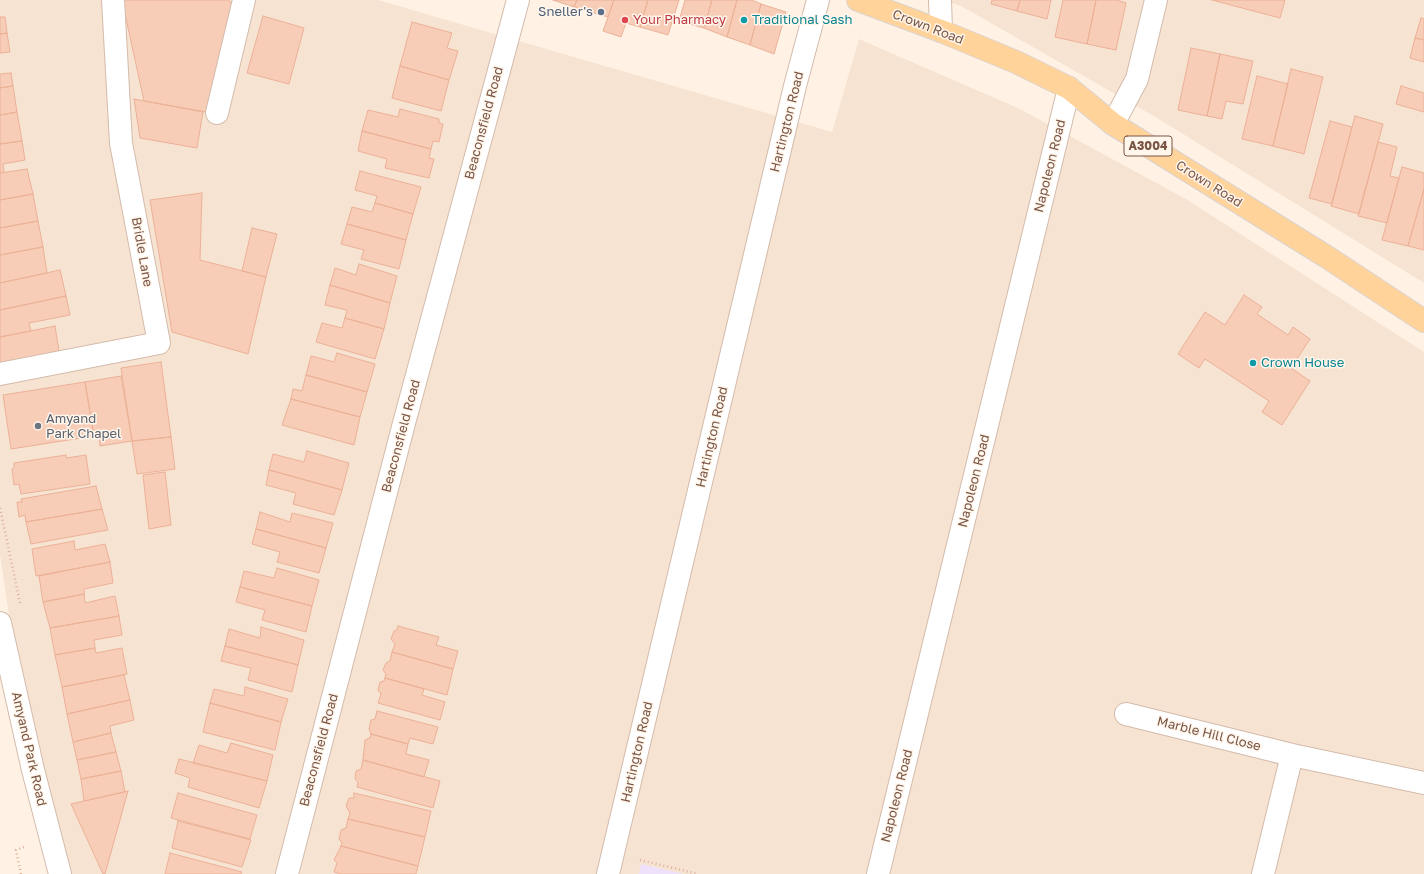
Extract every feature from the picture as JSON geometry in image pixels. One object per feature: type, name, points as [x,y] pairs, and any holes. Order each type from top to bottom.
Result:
[{"type":"main road","name":"Crown Road","points":[[858,0],[941,31],[1016,62],[1069,88],[1113,124],[1327,257],[1424,321]]},
{"type":"street","name":"Bridle Lane","points":[[0,374],[158,343],[122,143],[113,0]]},
{"type":"street","points":[[217,113],[244,0]]},
{"type":"street","name":"Beaconsfield Road","points":[[287,874],[403,427],[518,0]]},
{"type":"street","name":"Hartington Road","points":[[610,864],[795,86],[818,0]]},
{"type":"street","points":[[940,0],[941,31]]},
{"type":"street","points":[[1113,124],[1137,79],[1156,0]]},
{"type":"street","name":"Napoleon Road","points":[[878,874],[1069,88]]},
{"type":"street","name":"Amyand Park Road","points":[[0,622],[33,770],[60,874]]},
{"type":"street","name":"Marble Hill Close","points":[[1126,714],[1292,755],[1424,784]]},
{"type":"street","points":[[1263,874],[1292,755]]},
{"type":"path","points":[[16,850],[21,874]]},
{"type":"path","points":[[610,864],[698,874]]},
{"type":"shaded area","points":[[0,0],[378,0],[832,132],[859,39],[1020,109],[1186,199],[1424,352],[1424,874],[48,874],[0,555]]},
{"type":"shaded area","points":[[942,0],[1424,0],[1424,283],[1157,118],[961,6]]},
{"type":"shaded area","points":[[641,864],[684,874],[639,874]]},
{"type":"building","points":[[122,0],[229,0],[239,16],[212,113],[144,101]]},
{"type":"building","points":[[553,0],[577,0],[574,7]]},
{"type":"building","name":"Sneller's","points":[[577,0],[614,0],[608,17],[574,7]]},
{"type":"building","name":"Your Pharmacy","points":[[614,0],[648,0],[640,27],[626,23],[621,37],[603,31]]},
{"type":"building","points":[[648,0],[679,0],[668,35],[640,27]]},
{"type":"building","points":[[685,0],[712,0],[704,28],[679,21]]},
{"type":"building","points":[[712,0],[737,0],[727,37],[704,28]]},
{"type":"building","name":"Traditional Sash","points":[[737,0],[752,0],[761,4],[750,45],[727,37]]},
{"type":"building","points":[[992,0],[1020,0],[1017,11],[991,4]]},
{"type":"building","points":[[1020,0],[1051,0],[1047,19],[1017,11]]},
{"type":"building","points":[[1063,0],[1096,0],[1087,44],[1055,37]]},
{"type":"building","points":[[1096,0],[1117,0],[1126,3],[1116,50],[1087,44]]},
{"type":"building","points":[[1212,0],[1285,0],[1280,18]]},
{"type":"building","points":[[761,4],[786,12],[774,54],[750,45]]},
{"type":"building","points":[[263,16],[304,28],[289,84],[247,73]]},
{"type":"building","points":[[0,17],[5,17],[7,33],[0,34]]},
{"type":"building","points":[[1421,18],[1424,19],[1424,40],[1415,38]]},
{"type":"building","points":[[412,22],[452,33],[447,48],[458,51],[449,80],[400,66]]},
{"type":"building","points":[[7,33],[10,52],[0,53],[0,34]]},
{"type":"building","points":[[1415,38],[1424,40],[1424,62],[1410,58]]},
{"type":"building","points":[[1191,48],[1220,54],[1207,116],[1178,110]]},
{"type":"building","points":[[1220,54],[1253,61],[1243,104],[1226,101],[1222,119],[1207,116]]},
{"type":"building","points":[[400,66],[449,80],[441,111],[392,98]]},
{"type":"building","points":[[1291,69],[1323,77],[1304,154],[1273,146]]},
{"type":"building","points":[[11,73],[13,86],[0,88],[0,74]]},
{"type":"building","points":[[1257,76],[1288,84],[1273,146],[1242,139]]},
{"type":"building","points":[[13,86],[17,112],[0,115],[0,88]]},
{"type":"building","points":[[1401,86],[1424,93],[1424,112],[1396,104]]},
{"type":"building","points":[[134,99],[203,112],[197,148],[140,138]]},
{"type":"building","points":[[400,109],[439,119],[439,123],[443,124],[439,142],[433,141],[431,149],[362,131],[368,110],[398,117]]},
{"type":"building","points":[[17,112],[22,141],[0,144],[0,115]]},
{"type":"building","points":[[1355,116],[1383,124],[1359,214],[1331,206]]},
{"type":"building","points":[[1330,121],[1352,127],[1332,204],[1309,198]]},
{"type":"building","points":[[362,131],[431,149],[429,158],[434,159],[429,178],[385,168],[387,159],[358,151]]},
{"type":"building","points":[[22,141],[25,160],[3,164],[4,172],[0,173],[0,144]]},
{"type":"building","points":[[1378,142],[1397,147],[1390,176],[1399,178],[1387,223],[1358,216]]},
{"type":"building","points":[[1402,167],[1424,173],[1424,189],[1408,246],[1382,240]]},
{"type":"building","points":[[27,169],[33,194],[0,200],[0,173]]},
{"type":"building","points":[[360,171],[421,187],[413,214],[375,203],[377,196],[355,190]]},
{"type":"building","points":[[1424,189],[1424,250],[1408,246]]},
{"type":"building","points":[[202,193],[200,260],[266,277],[248,354],[172,332],[150,200]]},
{"type":"building","points":[[33,194],[38,221],[0,228],[0,200]]},
{"type":"building","points":[[375,203],[413,214],[406,240],[347,224],[352,207],[372,212]]},
{"type":"building","points":[[38,221],[43,247],[0,255],[0,228]]},
{"type":"building","points":[[347,224],[406,240],[399,269],[361,259],[364,250],[341,244]]},
{"type":"building","points":[[252,228],[277,234],[266,277],[242,271]]},
{"type":"building","points":[[43,247],[47,273],[0,283],[0,255]]},
{"type":"building","points":[[359,264],[397,276],[390,303],[330,285],[335,268],[356,275]]},
{"type":"building","points":[[60,270],[66,296],[0,310],[0,283]]},
{"type":"building","points":[[330,285],[390,303],[384,329],[345,318],[347,310],[325,305]]},
{"type":"building","name":"Crown House","points":[[1244,295],[1262,307],[1257,314],[1288,335],[1293,327],[1310,339],[1291,368],[1310,381],[1282,425],[1262,412],[1269,401],[1205,359],[1199,368],[1178,354],[1205,312],[1225,325]]},
{"type":"building","points":[[66,296],[70,315],[29,323],[31,331],[0,337],[0,310]]},
{"type":"building","points":[[345,318],[384,329],[375,359],[316,342],[322,323],[342,328]]},
{"type":"building","points":[[55,326],[60,357],[0,366],[0,337]]},
{"type":"building","points":[[337,353],[375,364],[367,392],[306,375],[311,356],[334,362]]},
{"type":"building","points":[[161,362],[171,437],[132,441],[121,368]]},
{"type":"building","points":[[306,375],[367,392],[360,417],[291,399],[293,389],[302,391]]},
{"type":"building","points":[[121,376],[132,441],[100,446],[99,435],[94,436],[85,382]]},
{"type":"building","name":"Amyand Park Chapel","points":[[85,382],[94,436],[11,449],[3,395]]},
{"type":"building","points":[[291,399],[360,417],[354,445],[282,425]]},
{"type":"building","points":[[171,437],[175,469],[137,474],[132,441]]},
{"type":"building","points":[[307,451],[349,463],[342,490],[269,470],[273,454],[304,462]]},
{"type":"building","points":[[66,455],[66,458],[86,455],[90,484],[21,494],[19,484],[14,485],[12,469],[14,468],[14,463]]},
{"type":"building","points":[[269,470],[342,490],[334,515],[293,504],[296,493],[266,485]]},
{"type":"building","points":[[165,472],[171,525],[149,529],[143,475]]},
{"type":"building","points":[[96,486],[102,509],[26,522],[25,515],[19,517],[17,502],[22,502],[21,499]]},
{"type":"building","points":[[102,509],[108,530],[31,544],[26,522]]},
{"type":"building","points":[[260,512],[290,522],[292,513],[333,523],[326,548],[256,529]]},
{"type":"building","points":[[256,529],[326,548],[319,573],[277,562],[280,552],[252,544]]},
{"type":"building","points":[[74,541],[75,550],[105,544],[110,562],[36,576],[32,549]]},
{"type":"building","points":[[110,562],[113,583],[84,589],[84,594],[43,602],[39,576]]},
{"type":"building","points":[[277,568],[319,580],[312,606],[240,587],[244,571],[274,578]]},
{"type":"building","points":[[240,587],[312,606],[306,632],[262,620],[265,610],[236,602]]},
{"type":"building","points":[[84,594],[85,603],[115,596],[119,616],[50,628],[43,602]]},
{"type":"building","points":[[119,616],[122,635],[94,640],[95,648],[55,655],[50,628]]},
{"type":"building","points":[[398,626],[439,637],[436,645],[458,651],[453,669],[392,652],[395,644],[391,639]]},
{"type":"building","points":[[261,627],[304,640],[298,665],[225,646],[229,629],[260,638]]},
{"type":"building","points":[[225,646],[298,665],[292,692],[248,680],[251,668],[221,661]]},
{"type":"building","points":[[95,648],[96,653],[122,648],[127,674],[62,687],[55,655]]},
{"type":"building","points":[[392,652],[453,669],[447,695],[385,678],[386,674],[383,670],[386,663],[390,661]]},
{"type":"building","points":[[124,675],[130,700],[67,714],[62,687]]},
{"type":"building","points":[[385,678],[424,689],[422,695],[445,702],[440,720],[378,703],[381,694],[378,690],[380,682],[384,681]]},
{"type":"building","points":[[245,687],[288,699],[281,722],[210,703],[214,689],[244,696]]},
{"type":"building","points":[[130,700],[134,720],[110,726],[111,733],[73,742],[67,714]]},
{"type":"building","points":[[210,703],[281,722],[275,750],[203,732]]},
{"type":"building","points":[[377,711],[438,727],[433,744],[410,738],[408,744],[371,734],[369,729],[371,720],[375,719]]},
{"type":"building","points":[[111,733],[116,752],[77,760],[73,742]]},
{"type":"building","points":[[371,734],[408,744],[406,754],[429,760],[424,777],[363,760],[365,740],[370,738]]},
{"type":"building","points":[[231,743],[273,755],[267,781],[193,763],[199,745],[227,753]]},
{"type":"building","points":[[116,752],[121,771],[81,779],[77,760]]},
{"type":"building","points":[[179,759],[267,781],[259,808],[188,787],[190,778],[175,773]]},
{"type":"building","points":[[363,760],[440,781],[433,808],[357,787],[358,782],[355,779],[356,771],[361,769]]},
{"type":"building","points":[[121,771],[125,792],[84,801],[81,779]]},
{"type":"building","points":[[128,791],[105,874],[103,874],[71,804]]},
{"type":"building","points":[[178,793],[257,815],[250,839],[171,818]]},
{"type":"building","points":[[354,793],[431,811],[425,837],[348,819],[350,813],[346,806],[349,798],[354,798]]},
{"type":"building","points":[[348,819],[425,837],[418,866],[341,846],[342,843],[339,839],[341,830],[346,828]]},
{"type":"building","points":[[178,821],[251,840],[242,867],[172,848]]},
{"type":"building","points":[[341,846],[418,866],[416,874],[341,874],[334,872],[337,863],[334,860]]},
{"type":"building","points":[[170,853],[242,872],[241,874],[165,874]]},
{"type":"place","name":"Sneller's","points":[[601,12]]},
{"type":"place","name":"Your Pharmacy","points":[[625,20]]},
{"type":"place","name":"Traditional Sash","points":[[744,20]]},
{"type":"place","name":"Crown House","points":[[1253,363]]},
{"type":"place","name":"Amyand Park Chapel","points":[[38,426]]}]
